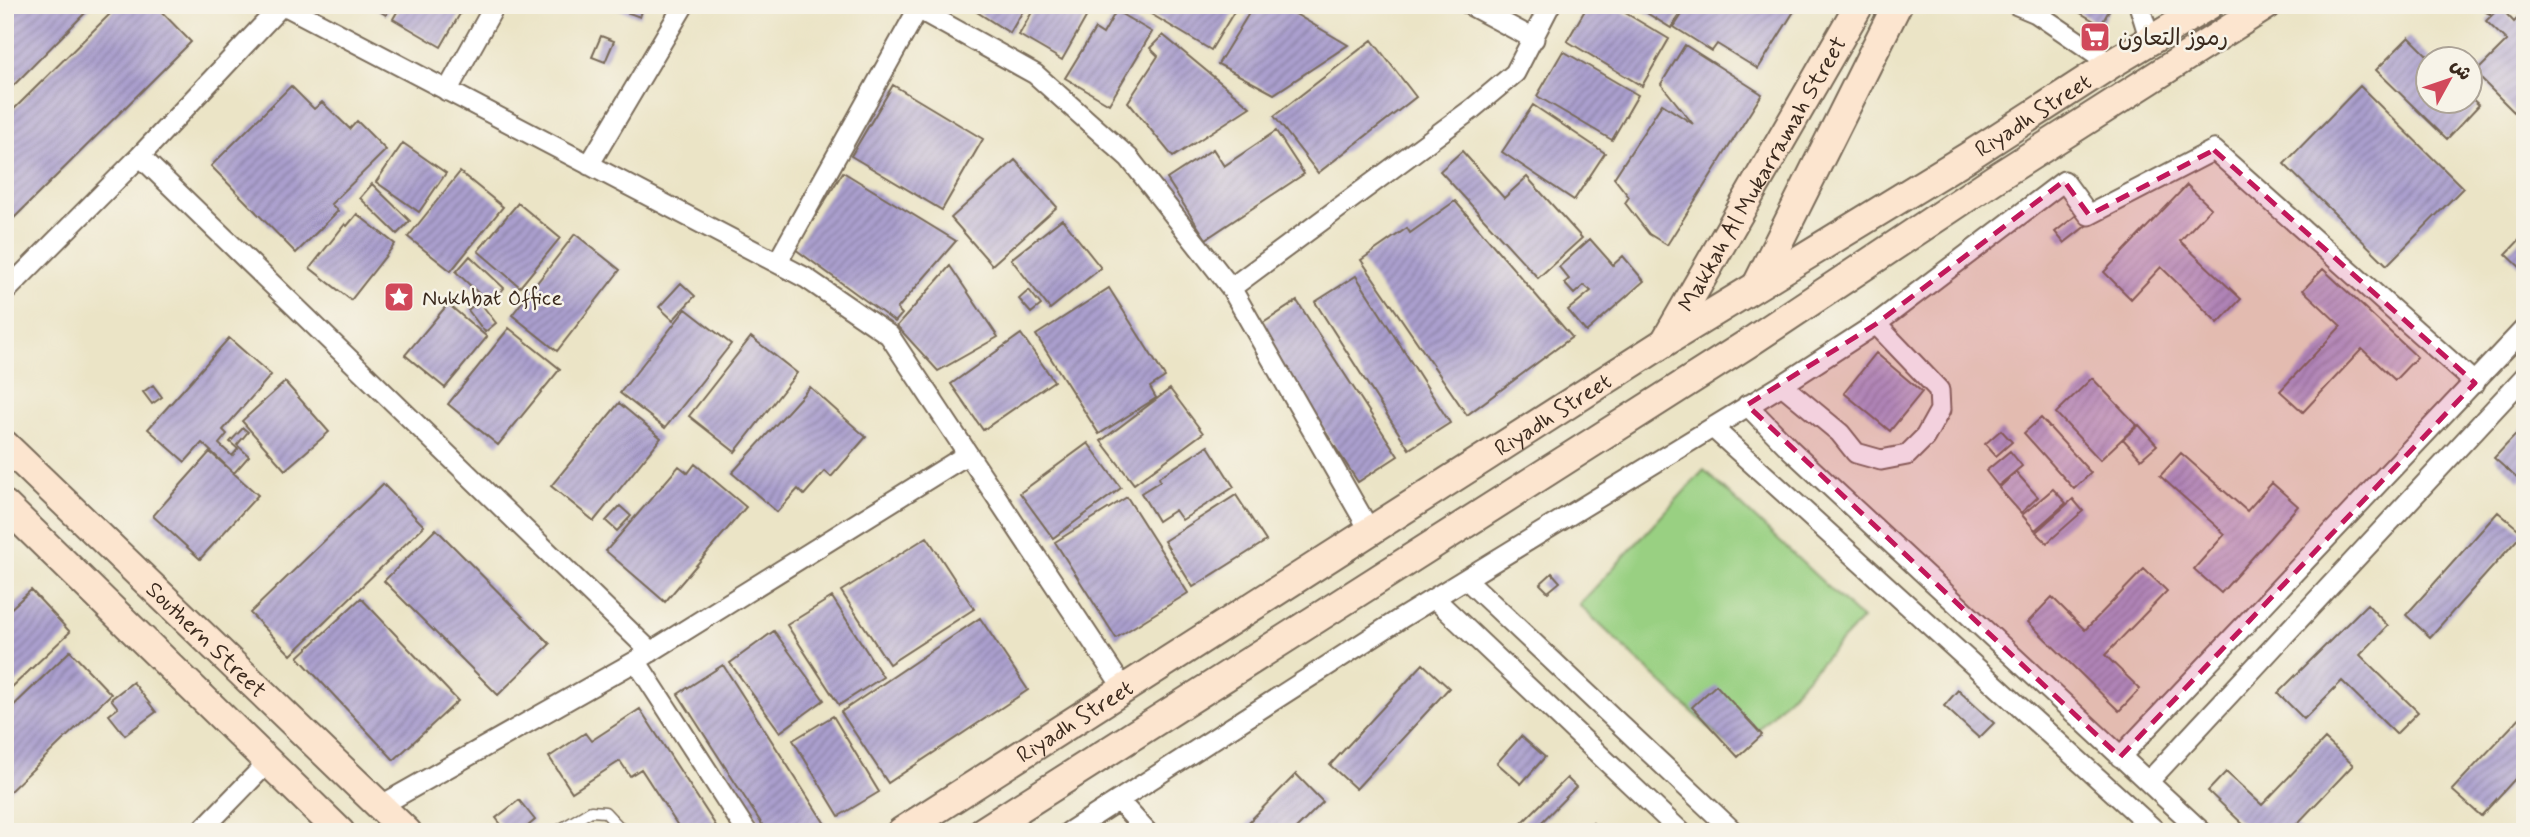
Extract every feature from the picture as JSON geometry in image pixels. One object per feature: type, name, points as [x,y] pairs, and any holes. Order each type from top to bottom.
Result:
[{"type":"main road","name":"Makkah Al Mukarramah Street","points":[[1665,342],[1859,5]]},
{"type":"main road","name":"Makkah Al Mukarramah Street","points":[[1757,285],[1897,5]]},
{"type":"main road","name":"Riyadh Street","points":[[901,832],[1665,342],[2210,5]]},
{"type":"main road","name":"Riyadh Street","points":[[982,832],[1747,344],[1996,178],[2267,5]]},
{"type":"main road","points":[[1988,144],[1984,165],[1988,174],[1996,178]]},
{"type":"main road","points":[[1797,206],[1814,225],[1825,232],[1840,235]]},
{"type":"main road","name":"Southern Street","points":[[5,445],[407,832]]},
{"type":"main road","name":"Southern Street","points":[[5,505],[340,832]]},
{"type":"street","points":[[5,292],[140,156],[283,5],[806,278],[889,335],[1124,689]]},
{"type":"street","points":[[447,91],[495,5]]},
{"type":"street","points":[[589,165],[684,5]]},
{"type":"street","points":[[1470,5],[1534,38]]},
{"type":"street","points":[[1231,288],[1472,109],[1515,73],[1550,5]]},
{"type":"street","points":[[2017,5],[2036,13],[2111,64]]},
{"type":"street","points":[[2139,5],[2150,40]]},
{"type":"street","points":[[778,263],[915,7],[1035,74],[1129,158],[1231,288],[1370,531]]},
{"type":"street","points":[[1069,832],[1400,619],[1713,428],[1876,324],[2064,181],[2089,215],[2214,150],[2475,383]]},
{"type":"street","points":[[140,156],[643,656],[747,832]]},
{"type":"street","points":[[1782,385],[1840,433],[1856,453],[1881,460],[1907,455],[1925,437],[1940,410],[1939,390],[1876,324]]},
{"type":"street","points":[[2120,757],[2525,328]]},
{"type":"street","points":[[2149,781],[2525,376]]},
{"type":"street","points":[[1747,405],[1791,450],[2202,832]]},
{"type":"street","points":[[1713,428],[2157,832]]},
{"type":"street","points":[[380,806],[643,656],[968,454]]},
{"type":"street","points":[[1466,579],[1734,832]]},
{"type":"street","points":[[1435,599],[1681,832]]},
{"type":"street","points":[[200,832],[268,762]]},
{"type":"street","points":[[1119,801],[1147,832]]},
{"type":"lane","points":[[556,832],[591,811],[605,812],[624,832]]},
{"type":"highlighted area","points":[[2214,150],[2475,383],[2120,757],[1747,405],[1876,324],[2064,181],[2089,215]]},
{"type":"green space","points":[[1704,470],[1862,619],[1736,753],[1579,605]]},
{"type":"building","points":[[5,5],[93,5],[5,94]]},
{"type":"building","points":[[119,5],[155,5],[191,42],[12,220],[5,213],[5,118]]},
{"type":"building","points":[[370,5],[392,5],[386,15]]},
{"type":"building","points":[[401,5],[465,5],[441,47],[393,19]]},
{"type":"building","points":[[607,5],[644,5],[640,17]]},
{"type":"building","points":[[966,5],[1017,5],[1024,9],[1010,33]]},
{"type":"building","points":[[1036,5],[1093,5],[1062,60],[1019,35]]},
{"type":"building","points":[[1136,5],[1238,5],[1211,50]]},
{"type":"building","points":[[1254,5],[1280,5],[1348,45],[1274,94],[1218,64]]},
{"type":"building","points":[[1588,5],[1612,5],[1669,39],[1642,86],[1567,41]]},
{"type":"building","points":[[1634,5],[1685,5],[1671,28]]},
{"type":"building","points":[[1688,5],[1798,5],[1758,69],[1717,44],[1712,51],[1674,27]]},
{"type":"building","points":[[2067,5],[2112,5],[2101,25]]},
{"type":"building","points":[[2473,5],[2489,5],[2493,7],[2490,14]]},
{"type":"building","points":[[2500,7],[2514,22],[2525,11],[2525,123],[2484,82],[2484,64],[2507,41],[2486,21]]},
{"type":"building","points":[[1116,11],[1152,32],[1109,104],[1065,78],[1095,29],[1103,34]]},
{"type":"building","points":[[1163,35],[1250,107],[1173,157],[1128,102],[1158,56],[1150,48]]},
{"type":"building","points":[[601,36],[614,41],[605,62],[592,57]]},
{"type":"building","points":[[2409,37],[2418,46],[2414,46],[2414,107],[2376,70]]},
{"type":"building","points":[[1372,40],[1416,97],[1318,173],[1274,116]]},
{"type":"building","points":[[1685,45],[1762,94],[1667,245],[1649,234],[1625,203],[1629,197],[1614,178],[1662,104],[1693,124],[1661,84]]},
{"type":"building","points":[[1563,51],[1638,95],[1612,140],[1537,96]]},
{"type":"building","points":[[893,85],[983,139],[942,210],[851,156]]},
{"type":"building","points":[[291,86],[314,109],[322,102],[350,129],[357,121],[386,150],[331,204],[338,211],[296,253],[211,166]]},
{"type":"building","points":[[2360,86],[2463,188],[2387,265],[2284,164]]},
{"type":"building","points":[[1533,105],[1605,153],[1574,200],[1502,152]]},
{"type":"building","points":[[2423,116],[2469,116],[2447,139]]},
{"type":"building","points":[[1276,131],[1304,174],[1206,239],[1167,179],[1213,149],[1224,166]]},
{"type":"building","points":[[403,143],[446,173],[419,212],[376,182]]},
{"type":"building","points":[[1462,151],[1504,198],[1527,177],[1582,238],[1538,278],[1440,171]]},
{"type":"building","points":[[1015,160],[1057,207],[992,265],[951,218]]},
{"type":"building","points":[[460,172],[503,207],[451,271],[408,237]]},
{"type":"building","points":[[843,172],[956,241],[897,309],[902,314],[895,322],[795,249]]},
{"type":"building","points":[[372,184],[410,221],[397,234],[360,198]]},
{"type":"building","points":[[2187,185],[2211,208],[2180,241],[2241,299],[2218,323],[2161,267],[2131,299],[2104,272]]},
{"type":"building","points":[[1455,201],[1572,337],[1467,415],[1361,260],[1407,228],[1410,233]]},
{"type":"building","points":[[518,203],[560,238],[520,287],[478,251]]},
{"type":"building","points":[[357,214],[395,244],[351,300],[310,268],[345,224],[347,226]]},
{"type":"building","points":[[2078,214],[2087,225],[2064,243],[2055,232]]},
{"type":"building","points":[[1062,219],[1101,268],[1050,309],[1011,259]]},
{"type":"building","points":[[575,234],[620,270],[557,351],[512,315]]},
{"type":"building","points":[[2525,234],[2525,272],[2506,254]]},
{"type":"building","points":[[1590,239],[1613,265],[1623,256],[1644,281],[1586,332],[1568,310],[1591,291],[1584,285],[1574,294],[1564,283],[1569,279],[1559,267]]},
{"type":"building","points":[[470,256],[504,288],[490,304],[456,272]]},
{"type":"building","points":[[950,266],[998,337],[938,371],[897,326]]},
{"type":"building","points":[[2323,269],[2417,357],[2395,380],[2362,349],[2303,412],[2280,391],[2341,326],[2303,290]]},
{"type":"building","points":[[1356,276],[1450,423],[1409,449],[1315,302]]},
{"type":"building","points":[[681,283],[695,296],[673,320],[659,307]]},
{"type":"building","points":[[1109,288],[1165,377],[1150,387],[1156,398],[1099,434],[1036,335]]},
{"type":"building","points":[[1029,290],[1041,305],[1031,313],[1019,299]]},
{"type":"building","points":[[479,301],[496,323],[485,332],[468,310]]},
{"type":"building","points":[[1297,301],[1398,456],[1358,482],[1257,327]]},
{"type":"building","points":[[448,304],[487,337],[445,388],[405,355]]},
{"type":"building","points":[[686,309],[731,344],[665,428],[620,393]]},
{"type":"building","points":[[509,328],[560,369],[498,445],[448,404]]},
{"type":"building","points":[[1021,334],[1054,381],[983,430],[951,384]]},
{"type":"building","points":[[751,337],[797,373],[735,452],[689,416]]},
{"type":"building","points":[[229,338],[271,375],[223,430],[227,434],[219,444],[232,456],[238,449],[230,442],[243,428],[248,432],[237,445],[249,456],[234,473],[202,443],[185,462],[148,429]]},
{"type":"building","points":[[1876,353],[1922,392],[1890,431],[1844,393]]},
{"type":"building","points":[[2092,378],[2137,425],[2100,460],[2056,413]]},
{"type":"building","points":[[285,382],[329,432],[285,470],[242,421]]},
{"type":"building","points":[[153,385],[162,397],[152,404],[143,392]]},
{"type":"building","points":[[810,387],[866,437],[831,477],[825,471],[804,495],[798,489],[777,512],[732,473]]},
{"type":"building","points":[[1170,389],[1203,433],[1134,484],[1101,441]]},
{"type":"building","points":[[619,403],[661,438],[594,521],[551,486]]},
{"type":"building","points":[[2041,418],[2091,473],[2074,489],[2024,433]]},
{"type":"building","points":[[2139,425],[2157,445],[2141,459],[2123,439]]},
{"type":"building","points":[[2525,425],[2525,476],[2520,481],[2494,458]]},
{"type":"building","points":[[2001,430],[2012,442],[1996,456],[1985,444]]},
{"type":"building","points":[[1088,443],[1121,488],[1053,538],[1020,493]]},
{"type":"building","points":[[1208,446],[1234,487],[1182,520],[1175,510],[1158,521],[1141,493],[1160,481],[1159,477]]},
{"type":"building","points":[[2010,451],[2022,466],[1998,486],[1986,471]]},
{"type":"building","points":[[210,452],[258,495],[200,559],[153,516]]},
{"type":"building","points":[[2181,453],[2247,511],[2272,483],[2298,506],[2221,593],[2194,569],[2225,534],[2160,476]]},
{"type":"building","points":[[695,464],[746,507],[665,602],[606,551],[679,466],[688,473]]},
{"type":"building","points":[[2016,472],[2038,497],[2021,513],[1999,488]]},
{"type":"building","points":[[383,484],[424,526],[291,655],[250,613]]},
{"type":"building","points":[[2053,489],[2066,503],[2035,530],[2022,515]]},
{"type":"building","points":[[1236,495],[1266,541],[1193,587],[1164,541]]},
{"type":"building","points":[[1127,497],[1188,593],[1116,638],[1055,542]]},
{"type":"building","points":[[2073,499],[2083,511],[2047,543],[2036,532]]},
{"type":"building","points":[[620,506],[631,516],[617,531],[606,521]]},
{"type":"building","points":[[2498,512],[2523,533],[2430,637],[2406,615]]},
{"type":"building","points":[[436,529],[550,644],[498,695],[384,581]]},
{"type":"building","points":[[927,537],[974,609],[889,664],[841,591]]},
{"type":"building","points":[[2144,569],[2167,591],[2105,655],[2140,689],[2119,711],[2028,622],[2052,597],[2085,630]]},
{"type":"building","points":[[1552,573],[1560,582],[1548,592],[1540,584]]},
{"type":"building","points":[[31,590],[70,632],[11,688],[5,682],[5,614]]},
{"type":"building","points":[[832,597],[883,677],[839,705],[787,625]]},
{"type":"building","points":[[361,598],[458,701],[394,760],[298,657]]},
{"type":"building","points":[[2367,604],[2388,626],[2360,655],[2418,712],[2396,734],[2342,681],[2304,719],[2278,693]]},
{"type":"building","points":[[980,618],[1028,690],[888,783],[841,712]]},
{"type":"building","points":[[774,631],[824,700],[780,732],[730,663]]},
{"type":"building","points":[[70,651],[111,694],[5,796],[5,714]]},
{"type":"building","points":[[1423,664],[1449,688],[1356,789],[1330,765]]},
{"type":"building","points":[[723,665],[827,827],[820,832],[767,832],[678,694]]},
{"type":"building","points":[[133,682],[156,712],[125,735],[109,715],[118,708],[111,699]]},
{"type":"building","points":[[1716,685],[1762,735],[1738,757],[1692,707]]},
{"type":"building","points":[[1958,690],[1994,723],[1979,738],[1944,706]]},
{"type":"building","points":[[640,709],[720,832],[682,832],[641,769],[630,776],[620,761],[572,792],[549,757],[585,733],[591,741]]},
{"type":"building","points":[[2525,712],[2525,768],[2481,816],[2452,790]]},
{"type":"building","points":[[833,716],[879,792],[839,816],[793,740]]},
{"type":"building","points":[[1521,736],[1545,757],[1521,784],[1497,763]]},
{"type":"building","points":[[2325,739],[2353,765],[2296,825],[2303,832],[2251,832],[2208,791],[2226,772],[2262,805]]},
{"type":"building","points":[[1296,774],[1323,802],[1293,832],[1239,832]]},
{"type":"building","points":[[1567,778],[1576,787],[1532,832],[1513,832]]},
{"type":"building","points":[[519,800],[535,820],[521,832],[507,832],[496,818]]},
{"type":"building","points":[[1593,823],[1603,832],[1585,832]]},
{"type":"place","name":"رموز التعاون","points":[[2095,37]]},
{"type":"place","name":"Nukhbat Office","points":[[399,297]]}]
